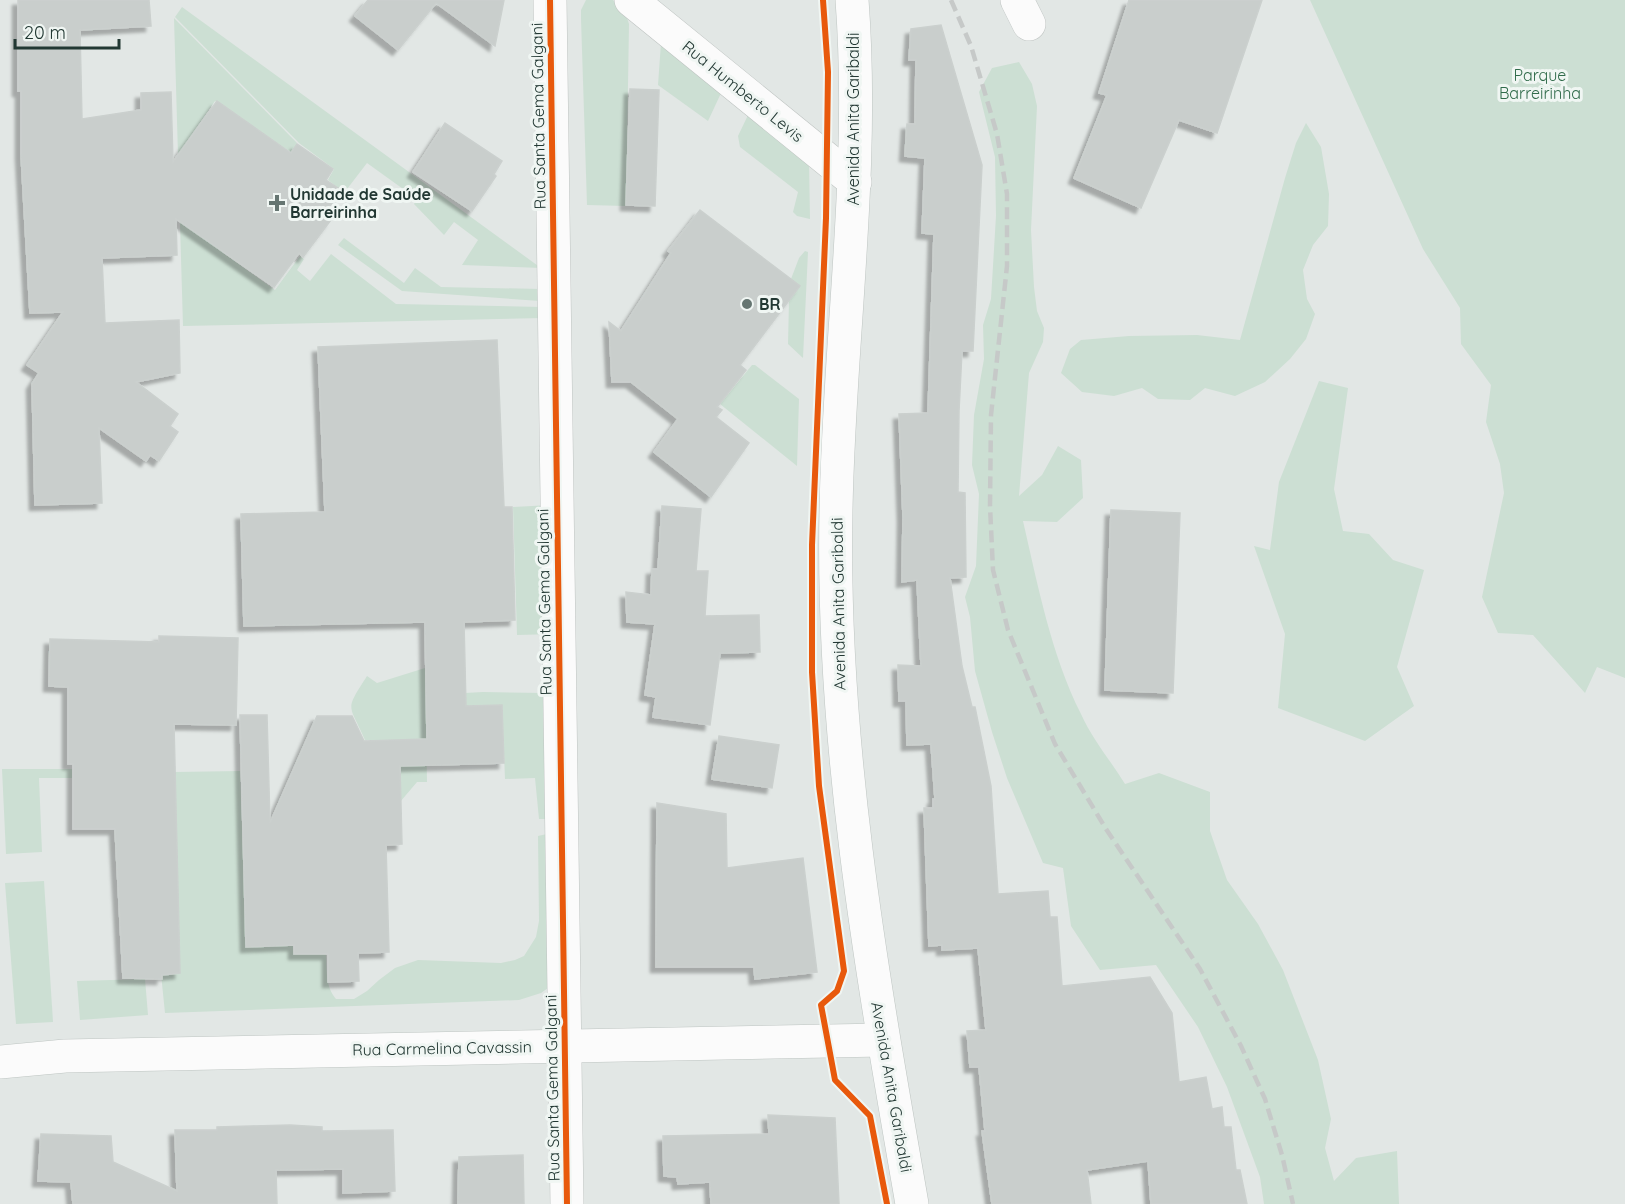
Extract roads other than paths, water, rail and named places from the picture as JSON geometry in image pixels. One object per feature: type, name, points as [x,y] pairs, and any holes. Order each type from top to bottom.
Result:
[{"type":"main road","name":"Rua Santa Gema Galgani","points":[[550,0],[567,1204]]},
{"type":"main road","name":"Rua Humberto Levis","points":[[632,0],[855,183]]},
{"type":"main road","name":"Avenida Anita Garibaldi","points":[[852,0],[855,42],[855,183],[836,509],[836,622],[849,800],[863,913],[912,1204]]},
{"type":"main road","name":"Rua Carmelina Cavassin","points":[[0,1062],[65,1056],[883,1040]]},
{"type":"railway","points":[[951,0],[971,46],[997,134],[1007,194],[1007,266],[991,415],[990,506],[993,570],[1008,630],[1055,744],[1106,829],[1200,969],[1241,1046],[1265,1099],[1282,1155],[1293,1204]]},
{"type":"place","name":"Unidade de Saúde Barreirinha","points":[[277,203]]},
{"type":"place","name":"BR","points":[[747,304]]},
{"type":"park label","name":"Parque Barreirinha","points":[[1540,84]]}]
